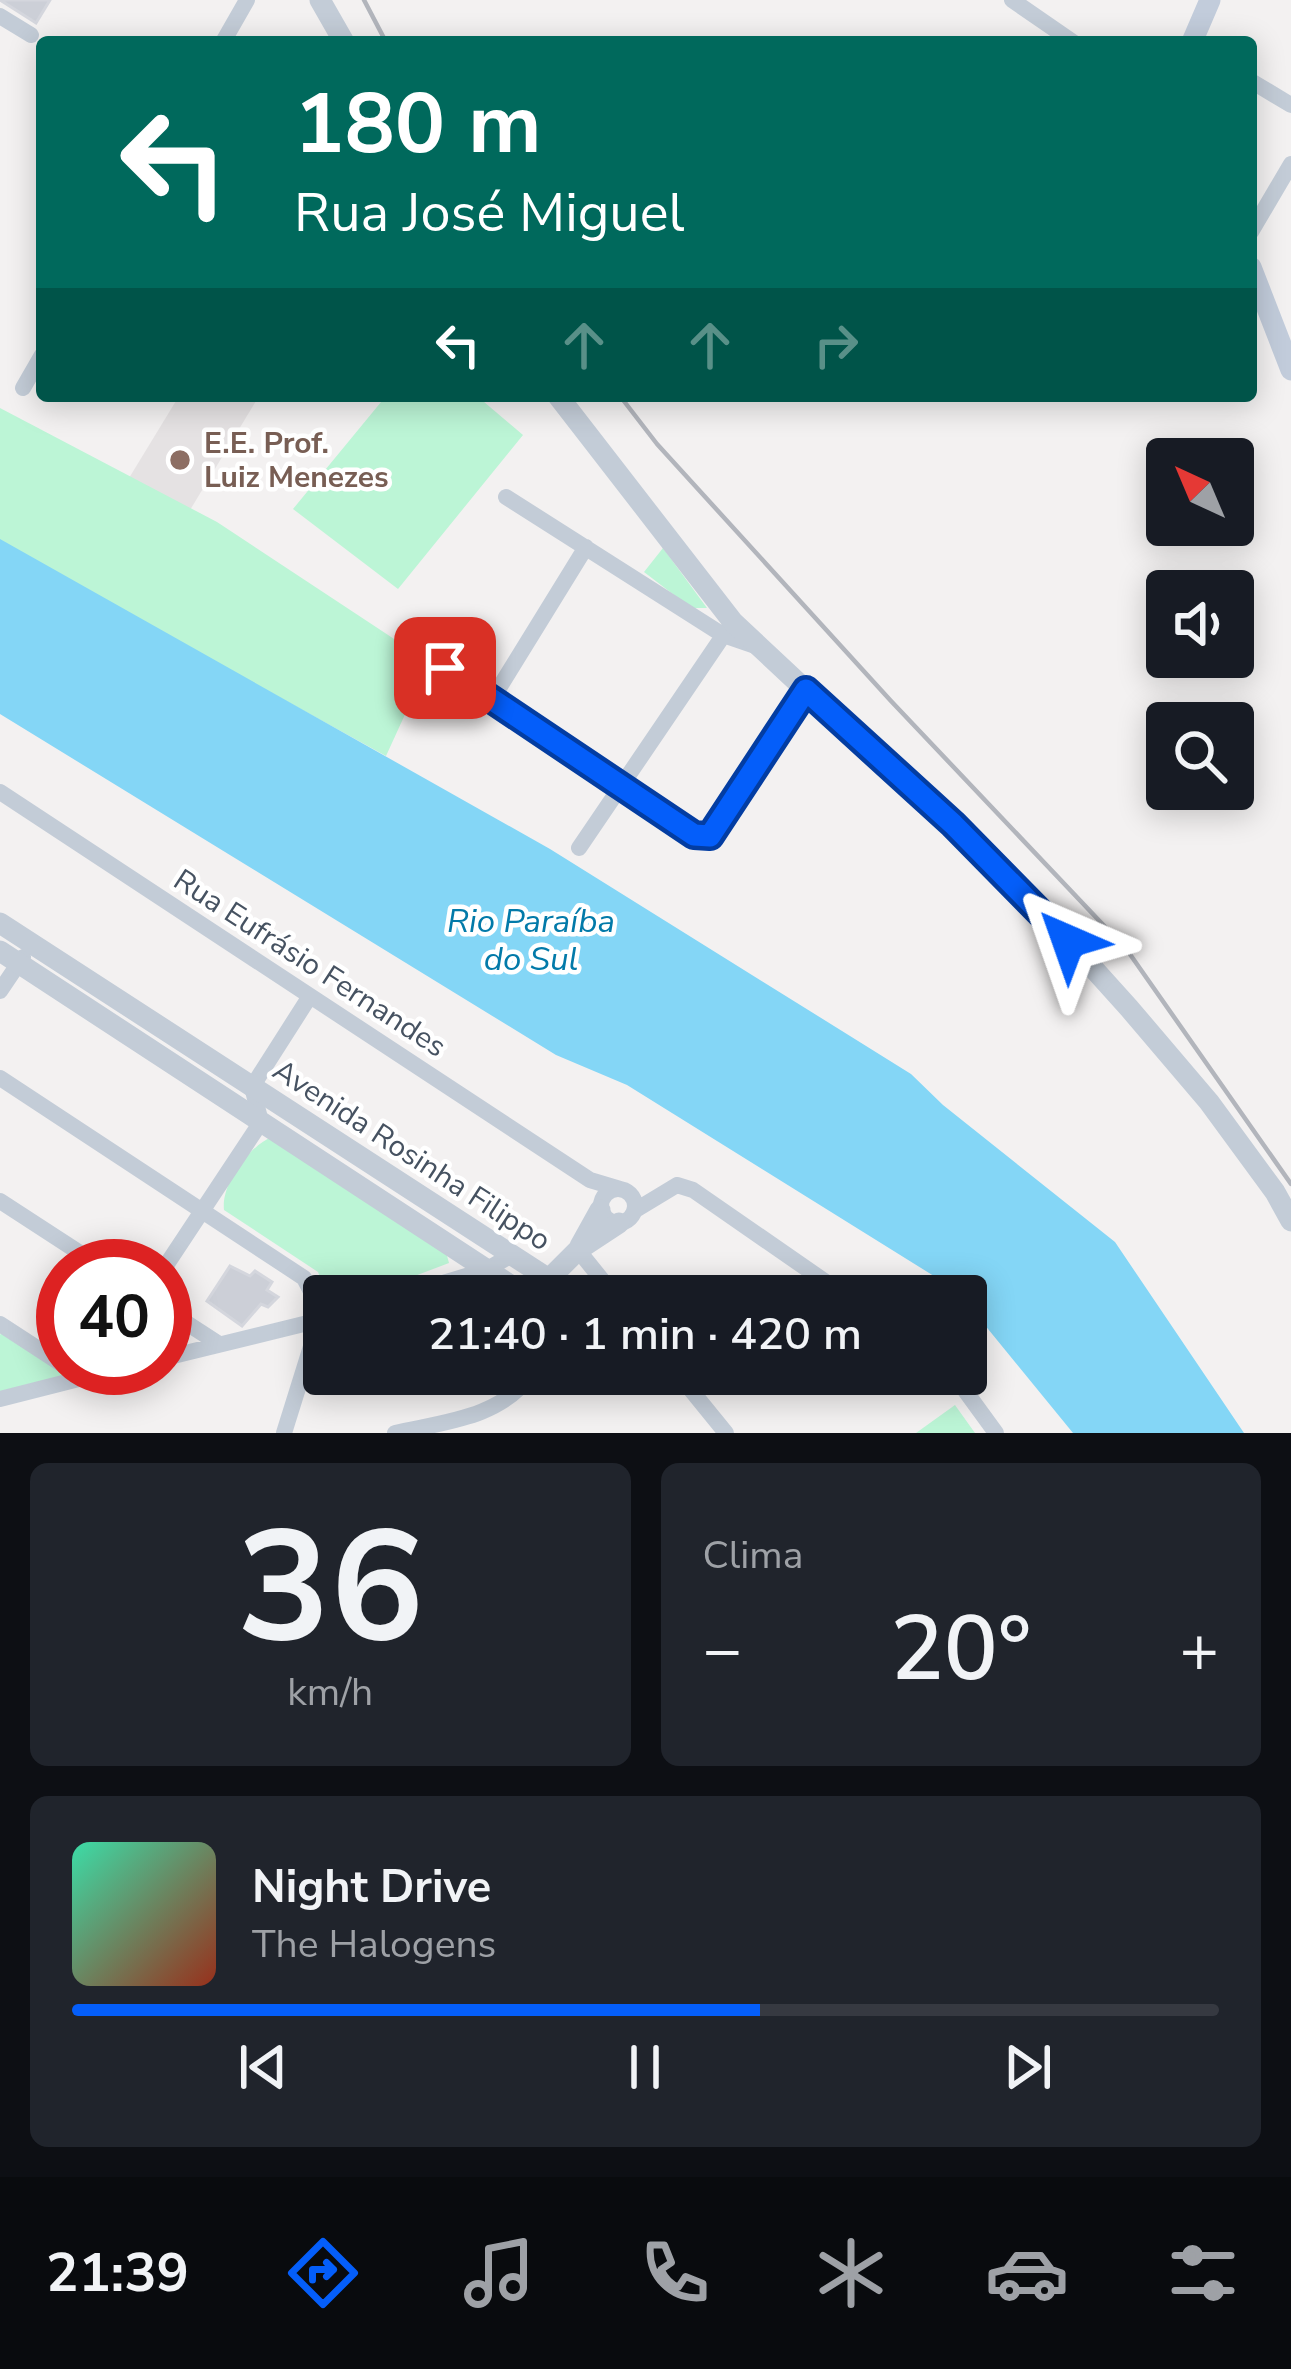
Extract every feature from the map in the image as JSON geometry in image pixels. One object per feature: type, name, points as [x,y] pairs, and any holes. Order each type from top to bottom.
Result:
[{"type":"main road","points":[[1195,36],[1210,0]]},
{"type":"main road","points":[[1257,282],[1291,370]]},
{"type":"street","points":[[226,36],[247,0]]},
{"type":"street","points":[[320,0],[341,36]]},
{"type":"street","points":[[1012,0],[1064,36]]},
{"type":"street","points":[[0,16],[31,35]]},
{"type":"street","points":[[1257,85],[1291,105]]},
{"type":"street","points":[[1257,222],[1291,164]]},
{"type":"street","points":[[23,388],[36,365]]},
{"type":"street","points":[[562,402],[728,629]]},
{"type":"street","points":[[506,497],[756,646],[806,690],[1038,907],[1209,1102],[1291,1221]]},
{"type":"street","points":[[491,701],[586,548]]},
{"type":"street","points":[[579,848],[728,629]]},
{"type":"street","points":[[445,668],[694,835],[710,836],[806,690]]},
{"type":"street","name":"Rua Eufrásio Fernandes","points":[[0,792],[590,1180],[618,1204]]},
{"type":"street","name":"Avenida Rosinha Filippo","points":[[0,923],[534,1275]]},
{"type":"street","points":[[0,992],[9,957],[32,944]]},
{"type":"street","name":"Avenida Rosinha Filippo","points":[[9,957],[494,1275]]},
{"type":"street","points":[[184,1239],[261,1122],[252,1088],[310,996]]},
{"type":"street","points":[[0,1078],[303,1277]]},
{"type":"street","points":[[558,1275],[618,1204],[677,1185],[693,1190],[816,1275]]},
{"type":"street","points":[[0,1201],[58,1239]]},
{"type":"street","points":[[578,1250],[598,1275]]},
{"type":"street","points":[[469,1275],[509,1256]]},
{"type":"street","points":[[0,1324],[36,1347]]},
{"type":"street","points":[[192,1351],[303,1324]]},
{"type":"street","points":[[192,1326],[220,1344]]},
{"type":"street","points":[[277,1330],[291,1337],[303,1353]]},
{"type":"street","points":[[284,1433],[303,1375]]},
{"type":"street","points":[[0,1399],[36,1384]]},
{"type":"street","points":[[394,1433],[496,1407],[515,1395]]},
{"type":"street","points":[[695,1395],[725,1433]]},
{"type":"street","points":[[968,1395],[996,1433]]},
{"type":"shaded area","name":"E.E. Prof. Luiz Menezes","points":[[175,402],[255,402],[158,563],[101,524]]},
{"type":"green space","points":[[381,402],[484,402],[523,435],[398,589],[293,509]]},
{"type":"green space","points":[[0,408],[217,522],[429,662],[386,756],[0,543]]},
{"type":"green space","points":[[663,548],[707,608],[691,608],[644,572]]},
{"type":"green space","points":[[272,1137],[446,1252],[449,1263],[417,1275],[319,1275],[224,1210],[227,1189],[238,1167]]},
{"type":"green space","points":[[4,1328],[36,1350],[36,1383],[0,1392]]},
{"type":"green space","points":[[955,1405],[975,1433],[916,1433]]},
{"type":"water","name":"Rio Paraíba do Sul","points":[[0,539],[550,849],[911,1074],[1115,1242],[1244,1433],[1073,1433],[987,1328],[987,1275],[932,1275],[627,1085],[556,1055],[0,714]]},
{"type":"building","points":[[0,0],[50,0],[36,23]]},
{"type":"building","points":[[230,1266],[250,1276],[255,1271],[272,1282],[267,1290],[278,1297],[268,1307],[261,1304],[242,1326],[207,1301]]},
{"type":"railway","points":[[364,0],[383,36]]},
{"type":"railway","points":[[625,402],[657,444],[891,701],[1127,950],[1291,1184]]},
{"type":"place","name":"E.E. Prof. Luiz Menezes","points":[[180,460]]},
{"type":"route","points":[[445,668],[694,835],[710,836],[806,690],[953,824],[1068,941]]}]
